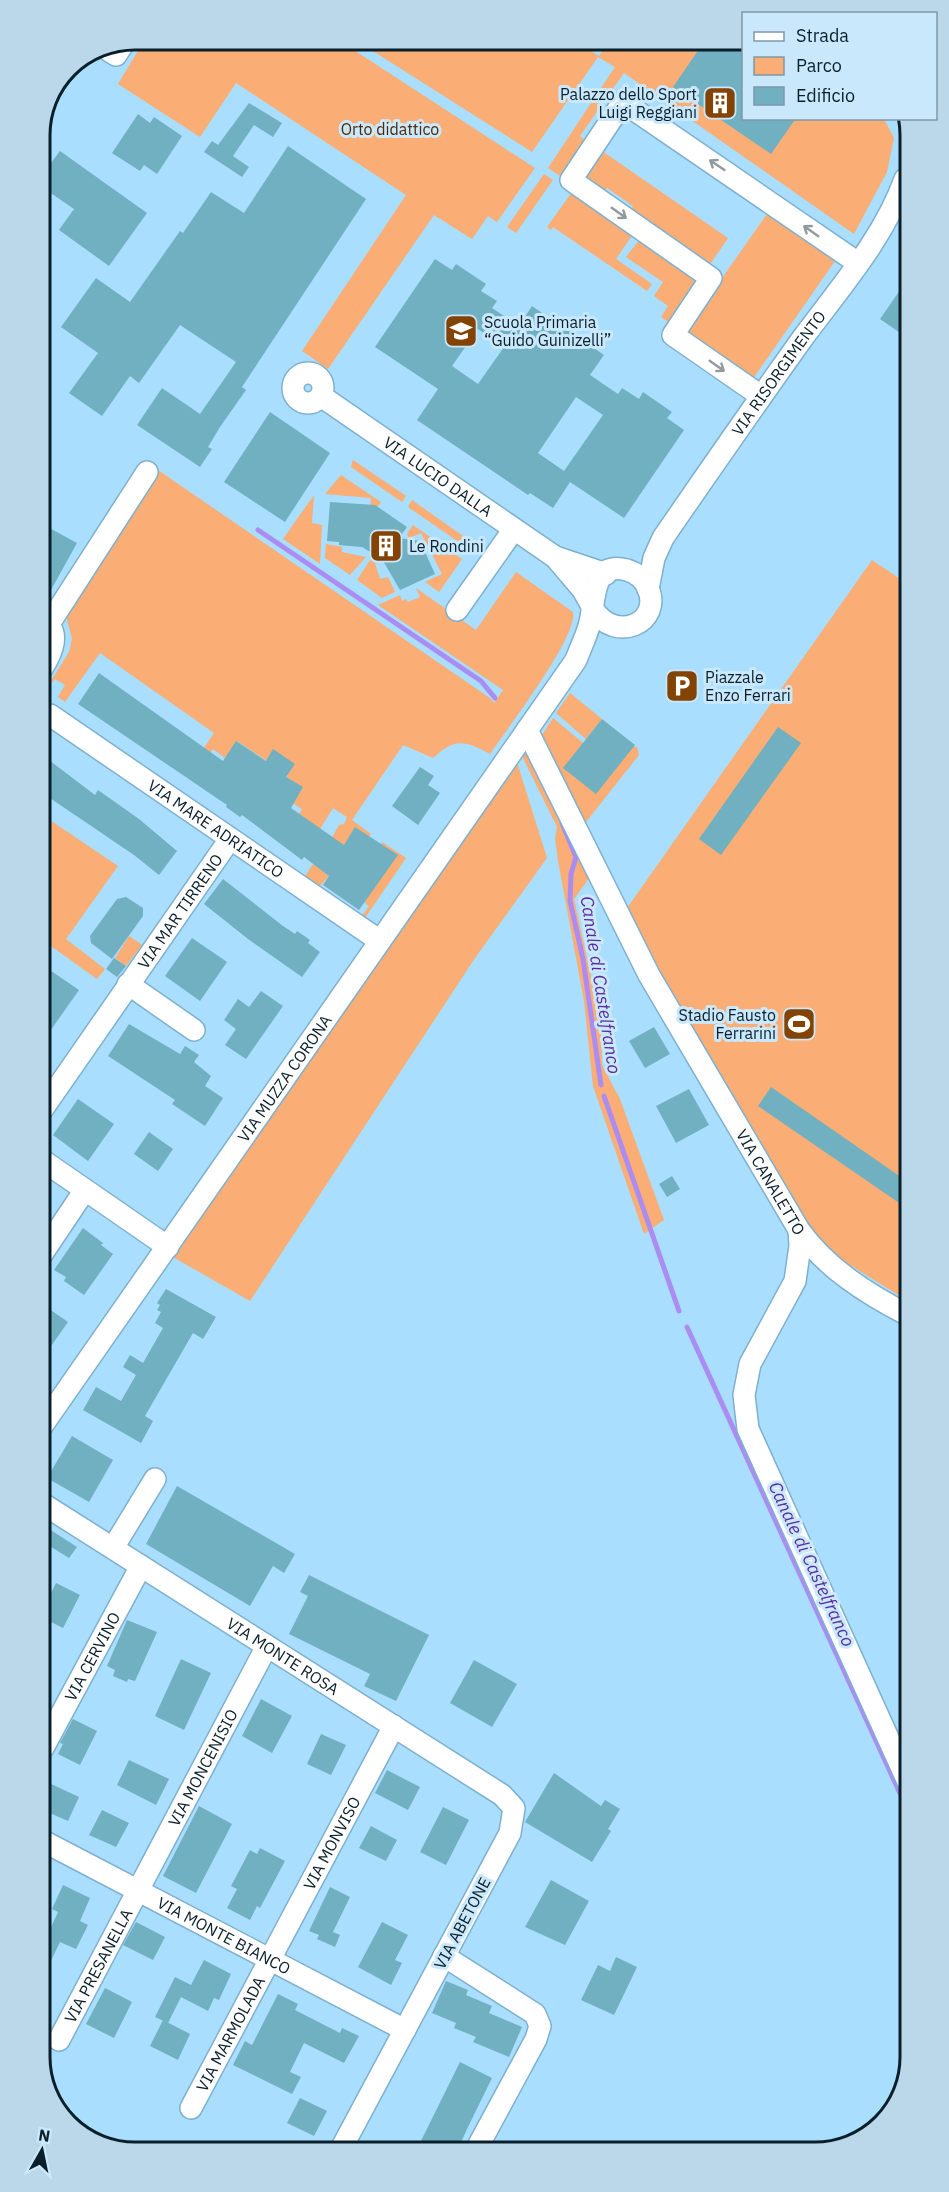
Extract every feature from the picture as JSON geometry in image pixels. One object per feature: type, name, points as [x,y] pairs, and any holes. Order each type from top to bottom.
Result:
[{"type":"street","points":[[761,396],[673,335],[711,278],[571,180],[623,102],[858,263]]},
{"type":"street","name":"VIA RISORGIMENTO","points":[[576,660],[621,628],[633,626],[646,615],[651,600],[648,589],[660,543],[900,200]]},
{"type":"street","name":"VIA LUCIO DALLA","points":[[321,396],[555,557],[583,590],[593,608]]},
{"type":"street","points":[[50,614],[147,472]]},
{"type":"street","points":[[457,610],[514,529]]},
{"type":"street","name":"VIA RISORGIMENTO","points":[[527,730],[576,660],[593,608],[594,587],[660,543]]},
{"type":"street","name":"VIA LUCIO DALLA","points":[[555,557],[615,572]]},
{"type":"street","points":[[615,572],[642,578],[648,589]]},
{"type":"street","points":[[593,608],[603,622],[621,628]]},
{"type":"street","points":[[50,626],[53,629],[53,647],[50,653]]},
{"type":"street","name":"VIA MARE ADRIATICO","points":[[51,715],[380,941]]},
{"type":"street","name":"VIA MUZZA CORONA","points":[[49,1416],[527,730]]},
{"type":"street","name":"VIA CANALETTO","points":[[527,730],[649,975],[799,1230],[800,1246],[795,1281],[750,1364],[744,1395],[748,1429],[900,1764]]},
{"type":"street","name":"VIA MAR TIRRENO","points":[[49,1099],[230,839]]},
{"type":"street","name":"VIA MAR TIRRENO","points":[[128,984],[194,1030]]},
{"type":"street","points":[[49,1165],[168,1247]]},
{"type":"street","points":[[49,1243],[85,1190]]},
{"type":"street","points":[[799,1230],[826,1261],[883,1302],[900,1311]]},
{"type":"street","points":[[112,1548],[155,1479]]},
{"type":"street","name":"VIA MONTE ROSA","points":[[49,1508],[502,1794],[510,1802],[515,1815]]},
{"type":"street","name":"VIA CERVINO","points":[[49,1737],[141,1566]]},
{"type":"street","name":"VIA MONCENISIO","points":[[138,1891],[267,1646]]},
{"type":"street","name":"VIA MONVISO","points":[[270,1960],[394,1726]]},
{"type":"street","name":"VIA ABETONE","points":[[345,2142],[510,1833],[515,1815]]},
{"type":"street","name":"VIA MONTE BIANCO","points":[[49,1844],[405,2030]]},
{"type":"street","name":"VIA PRESANELLA","points":[[59,2040],[138,1891]]},
{"type":"street","points":[[444,1956],[535,2014],[540,2026],[536,2039],[480,2142]]},
{"type":"street","name":"VIA MARMOLADA","points":[[191,2108],[270,1960]]},
{"type":"green space","name":"Orto didattico","points":[[139,49],[353,49],[535,168],[497,222],[488,216],[472,239],[434,215],[328,369],[302,351],[406,195],[236,83],[200,137],[118,84]]},
{"type":"green space","points":[[370,49],[589,50],[599,56],[603,50],[742,50],[742,120],[885,120],[894,138],[887,172],[854,234],[624,73],[580,136],[587,142],[563,178],[548,168],[615,67],[598,57],[532,152]]},
{"type":"green space","points":[[602,151],[728,238],[709,266],[629,212],[633,206],[607,188],[603,193],[582,179]]},
{"type":"green space","points":[[544,174],[553,180],[516,233],[507,227]]},
{"type":"green space","points":[[572,192],[633,234],[616,259],[652,284],[647,291],[553,227],[551,230],[547,227]]},
{"type":"green space","points":[[767,214],[835,261],[752,380],[684,332]]},
{"type":"green space","points":[[640,239],[700,280],[671,324],[661,317],[668,306],[654,296],[663,282],[626,257]]},
{"type":"green space","points":[[353,460],[406,496],[402,502],[351,467]]},
{"type":"green space","points":[[155,468],[490,698],[494,703],[503,690],[378,605],[400,595],[402,601],[406,599],[408,602],[420,597],[416,588],[476,630],[516,572],[573,612],[572,624],[565,641],[525,705],[490,754],[460,743],[448,747],[433,758],[403,745],[352,820],[371,834],[357,855],[325,873],[329,876],[320,886],[305,876],[313,864],[316,866],[339,825],[344,824],[347,817],[333,808],[320,829],[299,814],[302,809],[280,795],[261,816],[288,775],[237,741],[225,758],[213,749],[196,775],[185,776],[214,733],[100,653],[65,702],[58,697],[65,685],[55,679],[50,685],[50,683],[69,652],[72,639],[64,608]]},
{"type":"green space","points":[[341,475],[381,502],[374,512],[370,509],[371,498],[325,494]]},
{"type":"green space","points":[[314,495],[312,523],[322,525],[320,564],[283,539]]},
{"type":"green space","points":[[412,500],[473,543],[469,549],[408,507]]},
{"type":"green space","points":[[413,525],[462,559],[439,592],[425,582],[442,574],[421,533],[409,538],[407,534]]},
{"type":"green space","points":[[326,544],[342,547],[342,552],[366,557],[350,575],[325,558]]},
{"type":"green space","points":[[370,560],[375,563],[380,579],[388,577],[395,592],[382,598],[357,580]]},
{"type":"green space","name":"Stadio Fausto Ferrarini","points":[[872,560],[900,579],[900,1296],[816,1244],[625,911]]},
{"type":"green space","points":[[570,693],[602,719],[586,739],[556,713]]},
{"type":"green space","points":[[553,718],[583,743],[637,747],[639,755],[582,827],[541,742],[542,735]]},
{"type":"green space","points":[[526,749],[590,877],[574,899],[601,1022],[602,1065],[620,1099],[664,1220],[644,1234],[593,1086],[584,1001],[558,861],[555,838],[557,827],[522,756]]},
{"type":"green space","points":[[516,759],[547,858],[475,958],[250,1301],[171,1256]]},
{"type":"green space","points":[[50,820],[118,866],[66,939],[105,969],[97,979],[50,945]]},
{"type":"green space","points":[[382,842],[406,858],[365,918],[362,916],[369,906],[365,903]]},
{"type":"green space","points":[[129,936],[142,945],[126,966],[115,958]]},
{"type":"building","name":"Palazzo dello Sport Luigi Reggiani","points":[[699,50],[742,50],[742,120],[795,120],[771,154],[673,87]]},
{"type":"building","points":[[249,103],[282,123],[273,137],[254,125],[233,156],[249,167],[242,177],[204,152],[212,141],[218,145]]},
{"type":"building","points":[[138,114],[150,123],[154,117],[182,136],[157,174],[144,165],[140,171],[112,153]]},
{"type":"building","points":[[288,146],[366,199],[242,387],[246,390],[208,447],[212,449],[200,467],[137,425],[162,388],[200,414],[236,362],[180,325],[139,383],[130,376],[102,416],[69,393],[98,353],[61,327],[96,278],[130,302],[180,231],[183,233],[211,192],[244,213]]},
{"type":"building","points":[[60,151],[147,213],[109,266],[59,230],[74,209],[50,193],[50,164]]},
{"type":"building","points":[[435,259],[452,270],[456,264],[486,284],[481,291],[497,301],[492,308],[519,326],[532,306],[604,355],[590,375],[618,394],[622,388],[639,399],[643,392],[672,412],[667,418],[684,430],[624,518],[570,482],[553,508],[530,493],[528,495],[417,420],[438,389],[375,347]],"holes":[[[478,329],[504,347],[478,384],[452,366]],[[576,397],[603,415],[564,471],[538,453]]]},
{"type":"building","points":[[900,290],[900,333],[880,319]]},
{"type":"building","points":[[270,412],[330,453],[285,522],[224,482]]},
{"type":"building","name":"Le Rondini","points":[[330,502],[375,505],[407,527],[399,538],[420,541],[435,574],[400,590],[382,559],[362,547],[339,545],[339,542],[327,541]]},
{"type":"building","points":[[50,528],[77,543],[50,589]]},
{"type":"building","points":[[99,673],[223,761],[236,741],[266,761],[273,749],[295,764],[286,777],[303,787],[291,808],[344,845],[355,827],[398,855],[359,910],[323,885],[329,876],[304,857],[302,860],[242,815],[240,817],[226,807],[227,805],[78,704]]},
{"type":"building","points":[[602,719],[635,745],[596,794],[563,768]]},
{"type":"building","points":[[778,727],[801,743],[721,855],[699,839]]},
{"type":"building","points":[[50,761],[95,795],[98,790],[139,819],[177,851],[159,875],[134,855],[50,798]]},
{"type":"building","points":[[420,767],[434,776],[428,785],[440,793],[418,825],[392,806]]},
{"type":"building","points":[[223,879],[283,926],[295,934],[297,931],[310,940],[308,943],[320,952],[302,977],[204,904]]},
{"type":"building","points":[[126,897],[143,908],[143,916],[112,959],[91,943],[90,936],[117,899]]},
{"type":"building","points":[[192,938],[227,962],[200,1001],[165,976]]},
{"type":"building","points":[[114,958],[126,966],[117,977],[106,969]]},
{"type":"building","points":[[50,970],[79,990],[50,1032]]},
{"type":"building","points":[[261,991],[283,1006],[246,1059],[225,1045],[236,1029],[224,1020],[238,999],[249,1007]]},
{"type":"building","points":[[129,1024],[180,1054],[185,1046],[199,1055],[194,1062],[211,1076],[205,1086],[223,1098],[205,1126],[172,1104],[175,1100],[108,1056]]},
{"type":"building","points":[[654,1027],[670,1054],[645,1068],[629,1041]]},
{"type":"building","points":[[771,1087],[900,1176],[900,1204],[758,1106]]},
{"type":"building","points":[[689,1089],[709,1125],[676,1143],[656,1106]]},
{"type":"building","points":[[78,1099],[114,1124],[88,1161],[53,1135]]},
{"type":"building","points":[[149,1132],[173,1149],[158,1171],[134,1154]]},
{"type":"building","points":[[672,1176],[680,1189],[667,1197],[659,1184]]},
{"type":"building","points":[[83,1228],[113,1254],[84,1295],[64,1281],[66,1277],[54,1270]]},
{"type":"building","points":[[166,1289],[216,1317],[203,1339],[193,1333],[145,1416],[153,1421],[141,1443],[83,1410],[96,1387],[121,1401],[136,1375],[123,1367],[130,1355],[143,1363],[163,1328],[155,1323],[161,1312],[157,1310],[160,1305],[157,1303]]},
{"type":"building","points":[[49,1309],[68,1322],[49,1349]]},
{"type":"building","points":[[72,1436],[113,1460],[89,1502],[49,1479],[49,1474]]},
{"type":"building","points":[[177,1486],[295,1554],[284,1573],[273,1566],[250,1606],[146,1544]]},
{"type":"building","points":[[49,1529],[77,1547],[69,1558],[49,1546]]},
{"type":"building","points":[[309,1575],[429,1635],[396,1701],[364,1686],[370,1674],[289,1634],[308,1596],[300,1592]]},
{"type":"building","points":[[56,1583],[80,1595],[63,1628],[49,1621],[49,1597]]},
{"type":"building","points":[[127,1620],[157,1632],[135,1681],[128,1679],[127,1682],[113,1676],[115,1670],[107,1666]]},
{"type":"building","points":[[181,1659],[211,1673],[184,1730],[155,1716]]},
{"type":"building","points":[[474,1660],[517,1684],[492,1727],[450,1703]]},
{"type":"building","points":[[261,1699],[292,1716],[272,1753],[242,1736]]},
{"type":"building","points":[[73,1719],[97,1731],[80,1765],[58,1754],[63,1744],[60,1743]]},
{"type":"building","points":[[321,1734],[346,1745],[331,1775],[307,1764]]},
{"type":"building","points":[[129,1760],[169,1779],[156,1805],[117,1785]]},
{"type":"building","points":[[387,1770],[420,1787],[408,1810],[375,1793]]},
{"type":"building","points":[[554,1773],[601,1806],[605,1800],[620,1809],[608,1829],[611,1831],[592,1862],[525,1822]]},
{"type":"building","points":[[49,1783],[79,1797],[68,1821],[49,1813]]},
{"type":"building","points":[[199,1806],[232,1824],[196,1893],[163,1876]]},
{"type":"building","points":[[443,1807],[469,1820],[446,1865],[420,1852]]},
{"type":"building","points":[[102,1810],[129,1823],[116,1847],[89,1835]]},
{"type":"building","points":[[371,1826],[397,1840],[386,1861],[359,1848]]},
{"type":"building","points":[[260,1848],[285,1861],[260,1908],[257,1906],[250,1920],[227,1908],[237,1889],[231,1886],[250,1850],[257,1854]]},
{"type":"building","points":[[551,1880],[589,1901],[565,1945],[525,1927]]},
{"type":"building","points":[[63,1885],[90,1898],[80,1921],[88,1925],[76,1949],[60,1942],[49,1965],[49,1931],[58,1912],[52,1909]]},
{"type":"building","points":[[330,1887],[350,1897],[333,1932],[340,1935],[335,1947],[317,1939],[319,1935],[309,1931]]},
{"type":"building","points":[[136,1922],[165,1937],[153,1960],[123,1945]]},
{"type":"building","points":[[382,1922],[408,1935],[395,1960],[402,1963],[391,1985],[358,1967]]},
{"type":"building","points":[[616,1957],[637,1967],[614,2015],[581,2000],[598,1965],[610,1971]]},
{"type":"building","points":[[204,1960],[231,1974],[219,2000],[214,1998],[208,2011],[181,1997],[168,2023],[155,2017],[175,1977],[191,1985]]},
{"type":"building","points":[[446,1981],[468,1990],[466,1995],[492,2006],[489,2013],[522,2027],[509,2057],[473,2042],[476,2037],[454,2028],[456,2023],[432,2013]]},
{"type":"building","points":[[105,1988],[132,2002],[114,2038],[86,2024]]},
{"type":"building","points":[[278,1994],[298,2004],[295,2010],[340,2033],[342,2028],[359,2036],[344,2063],[304,2043],[290,2072],[301,2077],[292,2094],[233,2065],[245,2041],[252,2045]]},
{"type":"building","points":[[163,2020],[190,2034],[178,2060],[150,2046]]},
{"type":"building","points":[[460,2062],[492,2078],[461,2142],[420,2142]]},
{"type":"building","points":[[300,2098],[327,2111],[314,2136],[287,2123]]},
{"type":"waterway","name":"Canale di Castelfranco","points":[[258,530],[481,681],[495,698]]},
{"type":"waterway","name":"Canale di Castelfranco","points":[[562,823],[576,857],[571,874],[570,901],[583,959],[601,1085]]},
{"type":"waterway","name":"Canale di Castelfranco","points":[[604,1096],[679,1311]]},
{"type":"waterway","name":"Canale di Castelfranco","points":[[687,1327],[900,1793]]},
{"type":"place","name":"Palazzo dello Sport Luigi Reggiani","points":[[720,103]]},
{"type":"place","name":"Scuola Primaria “Guido Guinizelli”","points":[[461,331]]},
{"type":"place","name":"Le Rondini","points":[[386,546]]},
{"type":"place","name":"Piazzale Enzo Ferrari","points":[[682,686]]},
{"type":"place","name":"Stadio Fausto Ferrarini","points":[[799,1024]]}]
